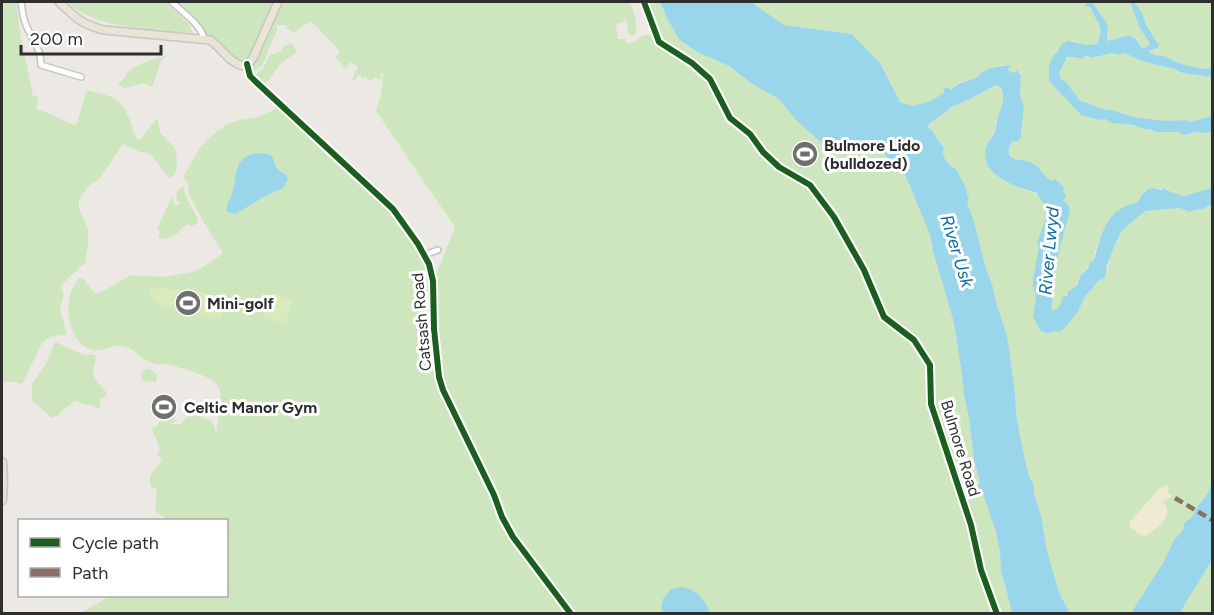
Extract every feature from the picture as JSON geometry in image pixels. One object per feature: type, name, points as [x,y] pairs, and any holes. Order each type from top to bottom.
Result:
[{"type":"highway","points":[[2,462],[2,500]]},
{"type":"main road","points":[[59,2],[77,19],[91,27],[204,38],[214,43],[229,59],[243,66],[253,58],[278,2]]},
{"type":"street","points":[[21,2],[26,26],[40,52],[41,65],[81,77]]},
{"type":"street","points":[[172,2],[203,33],[204,38]]},
{"type":"street","name":"Bulmore Road","points":[[644,2],[659,42],[692,63],[710,79],[730,118],[750,134],[763,152],[779,167],[810,185],[834,217],[854,252],[884,317],[914,340],[930,365],[931,404],[970,525],[981,570],[998,614]]},
{"type":"street","name":"Catsash Road","points":[[247,64],[250,76],[255,81],[393,209],[424,255],[433,281],[434,329],[439,377],[443,390],[513,537],[571,614]]},
{"type":"street","points":[[424,255],[438,250]]},
{"type":"green space","points":[[2,2],[16,2],[33,96],[38,97],[36,108],[76,126],[87,90],[109,96],[118,101],[124,109],[139,141],[157,118],[160,132],[175,149],[177,160],[176,170],[170,179],[152,156],[123,144],[100,178],[89,186],[79,199],[79,208],[88,229],[88,246],[85,263],[60,286],[64,293],[60,309],[67,335],[54,336],[42,343],[22,384],[2,382]]},
{"type":"green space","points":[[67,2],[165,2],[188,23],[193,33],[143,29],[110,23],[95,19]]},
{"type":"green space","points":[[175,2],[275,2],[252,56],[245,62],[239,62],[211,39]]},
{"type":"green space","points":[[281,2],[629,2],[635,17],[636,34],[631,36],[625,20],[616,24],[618,39],[625,39],[627,43],[635,42],[641,36],[656,33],[644,2],[660,2],[679,39],[697,52],[729,66],[752,84],[779,99],[795,119],[833,145],[850,146],[856,149],[867,147],[880,151],[898,166],[906,177],[930,235],[954,323],[974,460],[995,528],[1001,573],[1012,613],[81,613],[108,597],[228,597],[228,519],[164,519],[155,511],[157,490],[151,486],[150,482],[152,472],[162,461],[157,454],[160,449],[152,429],[159,422],[168,421],[171,414],[176,421],[170,424],[181,424],[187,417],[198,416],[212,421],[216,433],[221,404],[219,388],[204,376],[170,365],[152,363],[124,346],[96,351],[85,347],[72,330],[68,307],[72,289],[78,279],[83,278],[98,294],[131,275],[163,277],[192,272],[222,254],[189,194],[188,183],[183,177],[201,146],[226,125],[258,117],[280,107],[393,209],[418,244],[434,280],[455,227],[376,111],[384,75],[381,74],[381,80],[374,77],[372,81],[366,76],[364,78],[358,75],[355,80],[352,79],[358,66],[351,62],[346,69],[335,58],[340,51],[311,21],[294,33],[286,28],[286,25],[277,25],[262,66],[253,72],[252,66]]},
{"type":"green space","points":[[751,2],[1087,2],[1085,6],[1091,8],[1101,32],[1097,44],[1088,45],[1072,41],[1050,82],[1081,115],[1105,119],[1112,123],[1134,125],[1156,132],[1177,132],[1184,135],[1212,132],[1212,188],[1184,196],[1170,192],[1166,188],[1152,188],[1144,192],[1138,202],[1130,204],[1109,219],[1095,251],[1094,260],[1090,262],[1076,285],[1063,298],[1060,307],[1052,310],[1055,266],[1070,211],[1063,201],[1054,178],[1052,181],[1034,164],[1014,159],[1009,154],[1011,141],[1017,141],[1021,135],[1024,106],[1020,96],[1021,84],[1017,71],[1014,73],[1009,71],[1010,67],[1002,65],[982,72],[977,78],[954,86],[951,91],[930,101],[912,106],[900,102],[880,63],[852,34],[784,25]]},
{"type":"green space","points":[[1089,2],[1130,2],[1139,26],[1150,44],[1144,48],[1141,47],[1137,39],[1132,36],[1107,41],[1108,25],[1093,3]]},
{"type":"green space","points":[[1134,2],[1212,2],[1212,68],[1203,69],[1181,64],[1164,56],[1154,55],[1147,50],[1157,41]]},
{"type":"green space","points":[[290,44],[297,51],[296,53],[280,64],[269,80],[263,84],[254,76],[264,67],[270,55],[280,52],[284,46]]},
{"type":"green space","points":[[1112,53],[1119,55],[1125,53],[1141,61],[1183,73],[1212,77],[1212,116],[1190,122],[1167,121],[1134,117],[1105,110],[1079,100],[1067,83],[1061,79],[1059,72],[1066,59],[1072,57],[1082,59],[1085,55],[1092,58]]},
{"type":"green space","points":[[167,56],[161,61],[152,87],[144,83],[124,88],[118,84],[135,67]]},
{"type":"green space","points":[[996,85],[1001,87],[1004,103],[987,146],[1002,180],[1037,194],[1045,206],[1045,219],[1037,242],[1039,246],[1033,279],[1036,297],[1033,316],[1055,331],[1062,331],[1086,295],[1098,281],[1106,276],[1110,258],[1121,232],[1145,211],[1180,208],[1189,212],[1212,204],[1212,483],[1192,517],[1184,523],[1183,530],[1174,540],[1163,563],[1131,613],[1070,613],[1060,595],[1047,550],[1034,486],[1025,460],[1017,420],[1007,335],[963,183],[956,169],[950,166],[945,159],[944,148],[932,130],[928,128],[929,124],[951,107]],"holes":[[[1167,486],[1171,496],[1163,503],[1167,507],[1167,513],[1160,525],[1142,536],[1130,527],[1130,522],[1158,489]]]},
{"type":"green space","points":[[183,186],[198,223],[192,226],[188,224],[171,237],[158,238],[160,232],[157,228],[172,197],[175,206],[180,203],[177,202],[176,195]]},
{"type":"green space","name":"Mini-golf","points":[[160,287],[210,294],[210,298],[218,302],[222,313],[221,319],[159,304],[149,292]]},
{"type":"green space","points":[[272,293],[293,300],[285,324],[263,317]]},
{"type":"green space","points":[[55,342],[79,353],[95,355],[93,374],[107,393],[100,400],[100,408],[75,401],[52,418],[32,400],[32,384],[46,364]]},
{"type":"green space","points":[[149,369],[157,375],[156,382],[142,380],[142,372]]},
{"type":"green space","points":[[1212,560],[1212,613],[1181,614],[1185,604]]},
{"type":"sand","points":[[1167,485],[1168,493],[1172,496],[1163,503],[1167,507],[1166,517],[1147,536],[1142,536],[1130,527],[1130,522],[1158,489]]},
{"type":"water","points":[[660,2],[751,2],[784,25],[852,34],[880,63],[900,102],[912,106],[930,101],[944,93],[947,87],[951,90],[958,84],[974,79],[991,68],[1011,66],[1009,71],[1014,73],[1017,70],[1021,76],[1020,96],[1024,106],[1020,139],[1011,142],[1009,154],[1014,159],[1034,164],[1049,179],[1052,181],[1054,178],[1064,187],[1066,196],[1063,201],[1068,204],[1070,211],[1055,266],[1052,310],[1058,307],[1063,297],[1067,296],[1068,292],[1077,285],[1081,275],[1094,260],[1104,228],[1115,212],[1138,202],[1144,192],[1153,188],[1161,190],[1163,188],[1184,196],[1212,188],[1212,204],[1203,209],[1189,212],[1180,208],[1145,211],[1126,227],[1115,245],[1107,265],[1106,276],[1098,281],[1086,295],[1077,313],[1062,331],[1047,333],[1040,330],[1033,316],[1036,297],[1033,279],[1039,246],[1037,242],[1045,219],[1045,206],[1037,193],[1004,180],[990,169],[986,162],[985,149],[995,130],[1002,104],[1001,87],[996,85],[951,107],[929,124],[928,128],[932,130],[944,148],[945,159],[950,166],[956,169],[967,190],[969,198],[967,203],[1007,335],[1017,420],[1025,460],[1034,486],[1053,572],[1060,595],[1070,613],[1012,613],[1001,573],[995,528],[978,487],[980,482],[974,460],[954,323],[930,235],[906,177],[898,166],[880,151],[867,147],[856,149],[850,146],[824,144],[795,119],[779,99],[752,84],[729,66],[697,52],[679,39]]},
{"type":"water","points":[[1087,2],[1093,3],[1108,25],[1107,41],[1131,36],[1144,48],[1150,44],[1139,26],[1130,2],[1134,2],[1159,45],[1148,51],[1181,64],[1203,69],[1212,68],[1212,77],[1183,73],[1141,61],[1125,53],[1119,55],[1112,53],[1092,58],[1085,55],[1083,59],[1067,57],[1059,73],[1061,79],[1067,83],[1079,100],[1105,110],[1134,117],[1167,121],[1190,122],[1212,116],[1212,132],[1184,135],[1177,132],[1156,132],[1134,125],[1112,123],[1105,119],[1100,120],[1081,115],[1050,82],[1049,65],[1061,45],[1068,41],[1088,45],[1097,44],[1101,32],[1091,8],[1085,6]]},
{"type":"water","points":[[258,153],[272,156],[277,169],[288,179],[283,188],[236,214],[227,212],[237,168],[244,158]]},
{"type":"water","points":[[1212,483],[1212,560],[1181,613],[1131,613],[1163,563],[1174,540],[1183,530],[1184,523],[1192,517]]},
{"type":"water","points":[[683,587],[700,596],[710,613],[664,613],[661,608],[663,599],[671,589]]},
{"type":"marked path","points":[[1175,498],[1212,520]]},
{"type":"cycle path","points":[[644,2],[659,42],[692,63],[710,79],[730,118],[750,134],[763,152],[779,167],[810,185],[834,217],[864,270],[884,317],[914,340],[930,365],[931,404],[971,525],[981,570],[997,614]]},
{"type":"cycle path","points":[[247,64],[250,76],[393,209],[418,244],[429,264],[433,281],[434,329],[439,377],[443,390],[513,537],[571,614]]},
{"type":"place","name":"Bulmore Lido (bulldozed)","points":[[805,154]]},
{"type":"place","name":"Mini-golf","points":[[188,303]]},
{"type":"place","name":"Celtic Manor Gym","points":[[164,407]]},
{"type":"water label","name":"River Usk","points":[[957,251]]},
{"type":"water label","name":"River Lwyd","points":[[1049,251]]}]
